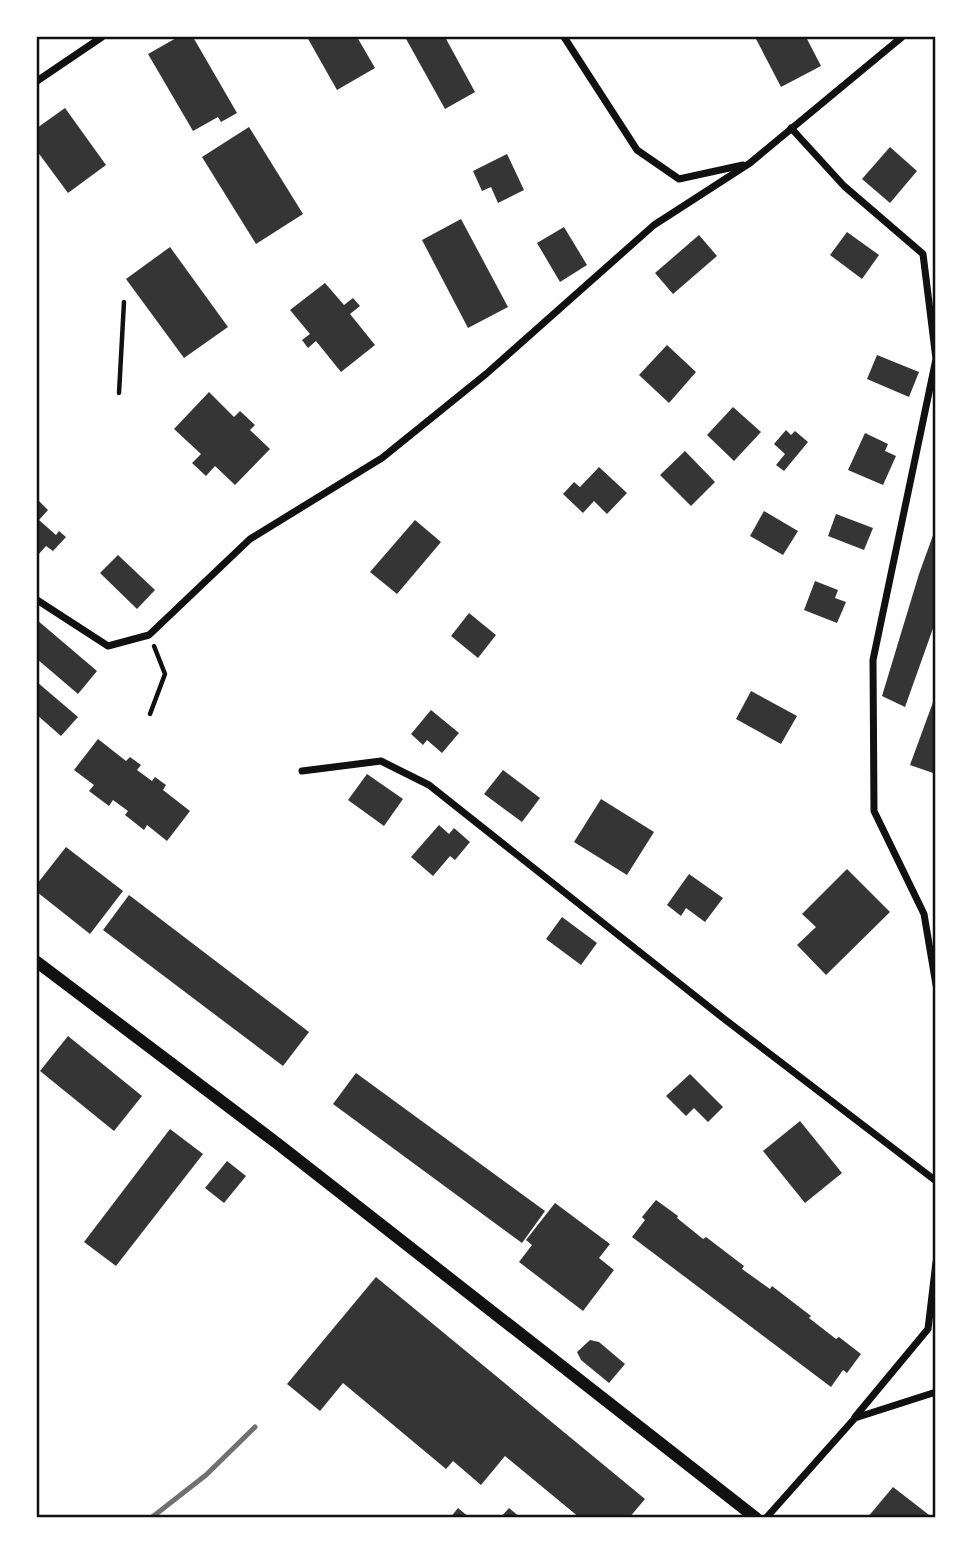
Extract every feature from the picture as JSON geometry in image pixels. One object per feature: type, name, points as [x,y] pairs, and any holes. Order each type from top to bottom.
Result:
[{"type":"street","points":[[37,81],[102,37]]},
{"type":"street","points":[[564,37],[637,150],[680,179],[750,163]]},
{"type":"street","points":[[37,600],[108,646],[149,635],[250,539],[382,458],[486,374],[654,225],[750,163],[902,37]]},
{"type":"street","points":[[791,128],[844,186],[923,254],[936,359],[873,660],[874,811],[923,914],[936,985]]},
{"type":"street","points":[[302,771],[381,761],[429,785],[723,1018],[936,1181]]},
{"type":"street","points":[[37,962],[289,1152],[756,1518]]},
{"type":"street","points":[[766,1518],[855,1418],[928,1329],[936,1262]]},
{"type":"street","points":[[855,1418],[936,1392]]},
{"type":"path","points":[[119,393],[124,302]]},
{"type":"path","points":[[149,635],[165,674],[150,714]]},
{"type":"building","points":[[178,37],[193,37],[237,113],[221,122],[218,117],[193,131],[148,54]]},
{"type":"building","points":[[307,37],[357,37],[375,68],[337,90]]},
{"type":"building","points":[[405,37],[445,37],[475,92],[445,109]]},
{"type":"building","points":[[755,37],[806,37],[821,66],[781,87]]},
{"type":"building","points":[[65,108],[106,165],[68,193],[37,151],[37,128]]},
{"type":"building","points":[[249,127],[303,214],[256,244],[202,157]]},
{"type":"building","points":[[890,147],[917,171],[890,203],[862,179]]},
{"type":"building","points":[[507,154],[524,190],[498,203],[491,187],[482,191],[473,171]]},
{"type":"building","points":[[461,219],[508,307],[468,328],[422,240]]},
{"type":"building","points":[[564,227],[587,265],[560,282],[537,243]]},
{"type":"building","points":[[847,232],[879,255],[862,279],[830,255]]},
{"type":"building","points":[[699,235],[717,256],[673,294],[655,273]]},
{"type":"building","points":[[170,247],[228,327],[184,358],[126,279]]},
{"type":"building","points":[[325,283],[344,305],[353,298],[360,306],[350,314],[375,345],[341,372],[316,341],[308,348],[302,340],[310,334],[290,310]]},
{"type":"building","points":[[667,345],[696,372],[669,403],[639,375]]},
{"type":"building","points":[[877,355],[919,372],[909,397],[867,379]]},
{"type":"building","points":[[209,392],[234,417],[240,411],[255,425],[250,430],[270,449],[235,485],[215,466],[206,476],[192,463],[201,454],[174,429]]},
{"type":"building","points":[[733,407],[761,432],[734,461],[707,435]]},
{"type":"building","points":[[786,430],[791,435],[795,431],[808,442],[784,471],[776,465],[785,454],[774,444]]},
{"type":"building","points":[[865,433],[888,444],[885,451],[896,456],[883,485],[848,470]]},
{"type":"building","points":[[685,451],[715,482],[691,506],[660,475]]},
{"type":"building","points":[[599,467],[627,493],[607,514],[594,501],[583,513],[563,494],[574,482],[580,487]]},
{"type":"building","points":[[37,499],[48,510],[39,520],[56,535],[59,531],[66,537],[53,551],[46,546],[37,556]]},
{"type":"building","points":[[764,511],[798,531],[783,555],[750,536]]},
{"type":"building","points":[[836,514],[873,528],[864,550],[828,536]]},
{"type":"building","points":[[415,520],[441,542],[397,594],[370,572]]},
{"type":"building","points":[[936,527],[936,620],[905,707],[882,696]]},
{"type":"building","points":[[118,555],[155,590],[137,609],[100,573]]},
{"type":"building","points":[[815,581],[838,590],[835,598],[846,602],[837,623],[804,610]]},
{"type":"building","points":[[469,613],[496,635],[478,658],[451,636]]},
{"type":"building","points":[[37,620],[97,671],[78,694],[37,659]]},
{"type":"building","points":[[37,682],[78,717],[61,736],[37,715]]},
{"type":"building","points":[[751,691],[797,716],[781,744],[736,719]]},
{"type":"building","points":[[936,694],[936,764],[933,773],[910,765]]},
{"type":"building","points":[[431,710],[459,733],[442,753],[427,740],[423,745],[411,734]]},
{"type":"building","points":[[98,739],[126,761],[130,757],[141,765],[137,770],[152,781],[155,777],[166,785],[163,790],[190,811],[167,841],[147,825],[144,830],[125,815],[128,811],[113,800],[109,806],[89,791],[94,785],[74,770]]},
{"type":"building","points":[[503,770],[540,798],[522,822],[484,794]]},
{"type":"building","points":[[367,774],[403,799],[384,826],[348,800]]},
{"type":"building","points":[[601,799],[654,832],[627,875],[574,842]]},
{"type":"building","points":[[439,825],[449,834],[454,828],[470,842],[455,860],[450,856],[433,876],[411,857]]},
{"type":"building","points":[[66,847],[123,891],[90,934],[37,892],[37,884]]},
{"type":"building","points":[[847,869],[890,912],[826,975],[797,945],[816,927],[802,914]]},
{"type":"building","points":[[689,874],[723,898],[705,922],[686,908],[681,916],[667,905]]},
{"type":"building","points":[[129,895],[309,1032],[283,1066],[103,930]]},
{"type":"building","points":[[562,917],[597,943],[581,965],[546,939]]},
{"type":"building","points":[[68,1036],[142,1096],[114,1131],[40,1071]]},
{"type":"building","points":[[356,1073],[545,1211],[522,1243],[333,1104]]},
{"type":"building","points":[[690,1074],[723,1107],[708,1122],[694,1108],[686,1116],[666,1096]]},
{"type":"building","points":[[800,1121],[842,1173],[805,1203],[763,1151]]},
{"type":"building","points":[[170,1129],[203,1154],[116,1266],[84,1242]]},
{"type":"building","points":[[227,1161],[246,1176],[224,1203],[205,1188]]},
{"type":"building","points":[[656,1200],[703,1239],[706,1237],[744,1266],[742,1269],[770,1289],[772,1286],[836,1339],[839,1337],[861,1354],[847,1373],[843,1370],[831,1387],[632,1237],[645,1220],[642,1217]]},
{"type":"building","points":[[555,1203],[610,1244],[599,1258],[614,1270],[583,1311],[519,1262],[532,1245],[526,1240]]},
{"type":"building","points":[[376,1277],[645,1499],[629,1518],[580,1518],[505,1456],[481,1485],[453,1461],[446,1469],[343,1383],[320,1411],[287,1384]]},
{"type":"building","points":[[590,1340],[599,1342],[625,1364],[609,1383],[581,1360],[577,1352]]},
{"type":"building","points":[[893,1487],[933,1518],[867,1518]]},
{"type":"building","points":[[458,1508],[470,1518],[450,1518]]},
{"type":"building","points":[[509,1508],[521,1518],[500,1518]]},
{"type":"railway","points":[[151,1518],[206,1475],[255,1427]]}]
